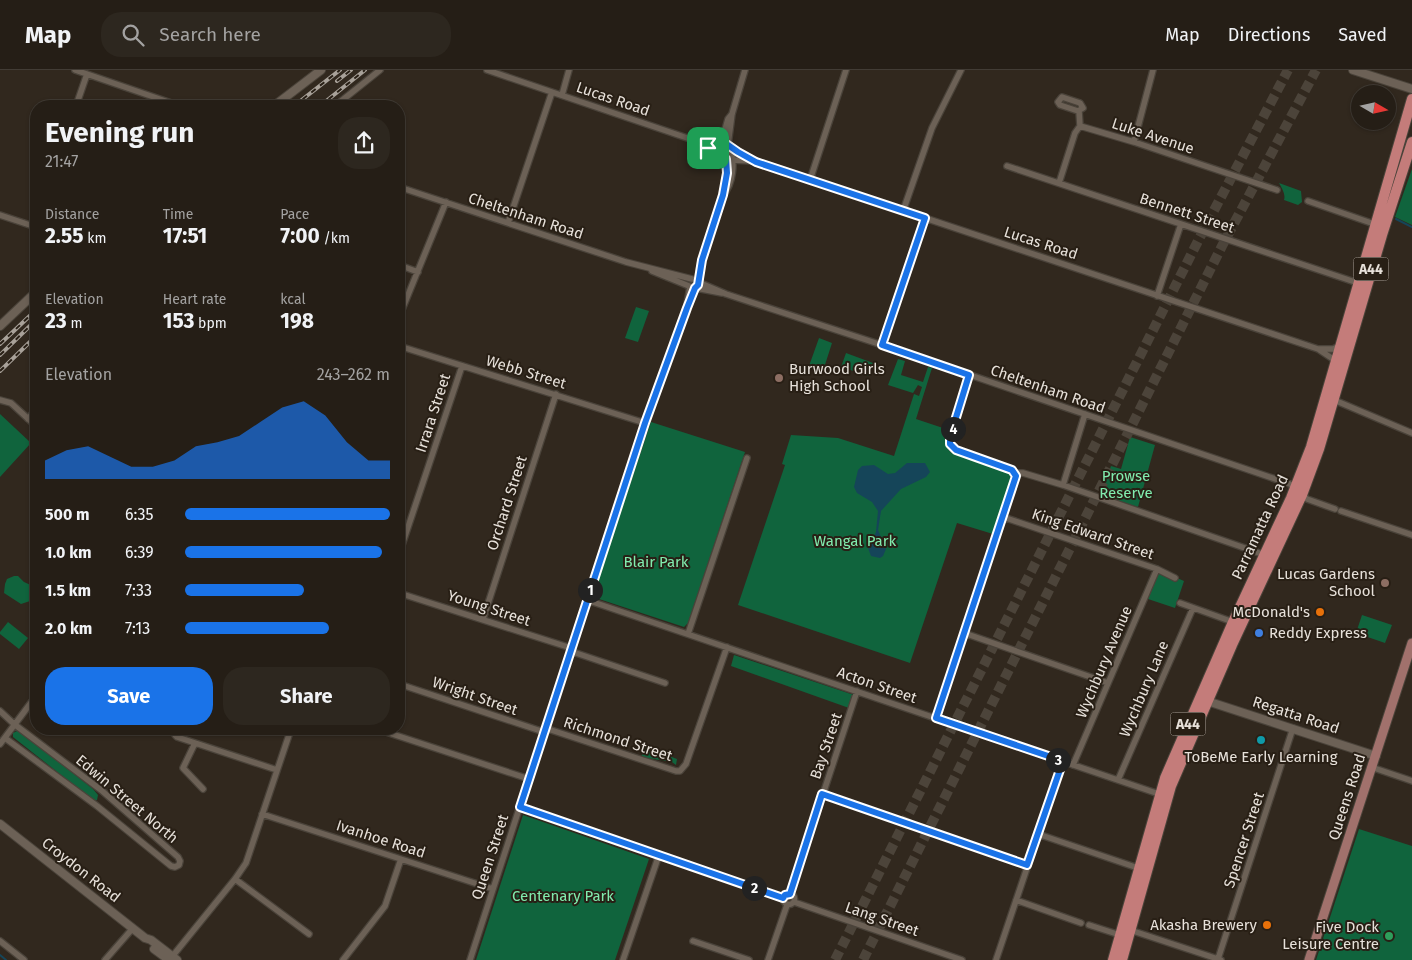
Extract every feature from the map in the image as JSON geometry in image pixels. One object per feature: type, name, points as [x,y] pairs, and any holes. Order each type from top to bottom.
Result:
[{"type":"highway","name":"Parramatta Road","points":[[1113,960],[1165,778],[1233,622],[1319,449],[1334,400],[1380,226],[1391,171],[1412,99]]},
{"type":"highway","name":"Parramatta Road","points":[[1122,960],[1170,786],[1298,492],[1358,283],[1402,174],[1412,142]]},
{"type":"highway","points":[[1391,171],[1402,174]]},
{"type":"main road","name":"Queens Road","points":[[1309,960],[1411,648]]},
{"type":"street","points":[[75,70],[163,100]]},
{"type":"street","points":[[282,100],[321,70]]},
{"type":"street","points":[[342,100],[380,70]]},
{"type":"street","name":"Lucas Road","points":[[486,70],[702,143],[725,144],[756,162]]},
{"type":"street","points":[[562,95],[569,70]]},
{"type":"street","points":[[728,158],[725,144],[745,70]]},
{"type":"street","points":[[810,180],[846,70]]},
{"type":"street","points":[[903,211],[932,128],[961,70]]},
{"type":"street","points":[[1134,142],[1154,70]]},
{"type":"street","points":[[1353,70],[1412,89]]},
{"type":"street","points":[[78,100],[87,74]]},
{"type":"street","points":[[508,223],[552,92]]},
{"type":"street","points":[[1059,183],[1075,133],[1080,126],[1079,111]]},
{"type":"street","name":"Luke Avenue","points":[[1080,126],[1277,190]]},
{"type":"street","name":"Lucas Road","points":[[702,143],[728,158],[756,162],[1318,349],[1336,361]]},
{"type":"street","points":[[725,144],[720,148],[728,158]]},
{"type":"street","name":"Queen Street","points":[[470,960],[645,423],[687,308],[723,195],[728,158]]},
{"type":"street","name":"Bennett Street","points":[[1007,166],[1358,283]]},
{"type":"street","name":"Cheltenham Road","points":[[405,189],[882,345],[1290,484],[1307,499],[1412,534]]},
{"type":"street","points":[[1308,201],[1380,226]]},
{"type":"street","points":[[405,303],[446,202]]},
{"type":"street","points":[[0,215],[30,225]]},
{"type":"street","points":[[882,345],[925,218]]},
{"type":"street","points":[[1157,296],[1181,224]]},
{"type":"street","points":[[405,267],[418,272]]},
{"type":"street","points":[[0,326],[30,298]]},
{"type":"street","name":"Lucas Road","points":[[1318,349],[1333,349],[1340,346]]},
{"type":"street","name":"Webb Street","points":[[405,348],[645,423]]},
{"type":"street","name":"Irrara Street","points":[[405,536],[462,366]]},
{"type":"street","points":[[969,375],[950,437],[950,444],[956,450],[1016,473],[1023,473],[1063,485],[1265,555]]},
{"type":"street","name":"Orchard Street","points":[[483,619],[556,394]]},
{"type":"street","points":[[0,400],[10,404],[28,419],[30,417]]},
{"type":"street","points":[[1334,400],[1412,433]]},
{"type":"street","points":[[1063,485],[1085,414]]},
{"type":"street","points":[[688,634],[746,458]]},
{"type":"street","points":[[936,718],[1016,479],[1016,473]]},
{"type":"street","name":"King Edward Street","points":[[1003,517],[1158,570],[1175,578]]},
{"type":"street","name":"Wychbury Avenue","points":[[1074,765],[1158,570]]},
{"type":"street","name":"Young Street","points":[[405,595],[571,649],[665,684]]},
{"type":"street","name":"Acton Street","points":[[587,600],[1159,794]]},
{"type":"street","points":[[1180,603],[1233,622]]},
{"type":"street","name":"Wychbury Lane","points":[[1118,780],[1193,608]]},
{"type":"street","points":[[964,633],[1108,683]]},
{"type":"street","name":"Richmond Street","points":[[545,730],[676,771],[683,768],[727,648]]},
{"type":"street","name":"Wright Street","points":[[405,686],[545,730]]},
{"type":"street","name":"Bay Street","points":[[790,894],[857,692]]},
{"type":"street","name":"Regatta Road","points":[[1207,701],[1376,756]]},
{"type":"street","points":[[0,744],[30,704]]},
{"type":"street","name":"Edwin Street North","points":[[0,711],[14,724],[101,790],[178,858],[180,861],[179,865],[171,866],[97,806],[5,738]]},
{"type":"street","name":"Spencer Street","points":[[1220,959],[1293,728]]},
{"type":"street","points":[[175,735],[276,770]]},
{"type":"street","points":[[172,959],[246,863],[256,838],[276,770],[289,735]]},
{"type":"street","points":[[395,735],[529,779]]},
{"type":"street","points":[[195,743],[183,768],[203,789]]},
{"type":"street","points":[[996,960],[1063,761]]},
{"type":"street","points":[[1371,768],[1412,781]]},
{"type":"street","points":[[822,794],[1027,865]]},
{"type":"street","points":[[520,807],[783,898],[787,905]]},
{"type":"street","name":"Ivanhoe Road","points":[[262,814],[493,888]]},
{"type":"street","name":"Croydon Road","points":[[0,824],[145,938],[151,940],[172,959]]},
{"type":"street","points":[[1038,834],[1138,868]]},
{"type":"street","points":[[623,960],[659,856]]},
{"type":"street","points":[[343,960],[385,906],[401,859]]},
{"type":"street","points":[[235,879],[309,934]]},
{"type":"street","points":[[768,960],[787,905],[794,902],[793,896],[790,894],[785,895],[783,898]]},
{"type":"street","points":[[1016,900],[1081,923]]},
{"type":"street","name":"Lang Street","points":[[794,902],[962,960]]},
{"type":"street","points":[[1089,926],[1120,935]]},
{"type":"street","points":[[105,960],[133,928]]},
{"type":"street","points":[[1130,930],[1220,959]]},
{"type":"street","points":[[0,941],[24,960]]},
{"type":"street","points":[[693,941],[749,960]]},
{"type":"green space","points":[[1412,169],[1412,225],[1395,217]]},
{"type":"green space","points":[[1279,183],[1301,191],[1302,202],[1298,205],[1284,200],[1284,193]]},
{"type":"green space","points":[[636,307],[649,311],[638,342],[625,338]]},
{"type":"green space","points":[[819,338],[832,343],[823,371],[809,366]]},
{"type":"green space","points":[[846,353],[873,363],[869,376],[841,367]]},
{"type":"green space","name":"Wangal Park","points":[[898,359],[905,361],[901,375],[923,382],[928,367],[932,368],[916,419],[949,430],[946,442],[951,452],[1006,471],[1010,475],[1010,481],[993,534],[957,523],[910,663],[738,605],[785,465],[782,464],[791,435],[838,438],[894,456],[914,394],[919,396],[922,387],[918,385],[913,393],[888,385]]},
{"type":"green space","points":[[0,414],[30,444],[0,477]]},
{"type":"green space","name":"Blair Park","points":[[651,422],[745,452],[688,623],[684,627],[599,599],[595,596],[594,591]]},
{"type":"green space","name":"Prowse Reserve","points":[[1130,437],[1155,445],[1138,507],[1101,495],[1111,466],[1121,469]]},
{"type":"green space","points":[[1157,569],[1184,581],[1175,608],[1145,598]]},
{"type":"green space","points":[[18,576],[30,585],[30,601],[21,604],[4,593],[7,579]]},
{"type":"green space","points":[[1362,615],[1392,625],[1385,643],[1356,633]]},
{"type":"green space","points":[[8,622],[28,638],[19,649],[0,634]]},
{"type":"green space","points":[[734,655],[854,695],[849,708],[731,666]]},
{"type":"green space","points":[[21,732],[93,789],[98,795],[97,800],[94,801],[13,737],[13,733]]},
{"type":"green space","points":[[645,747],[677,759],[676,765],[672,762],[641,757]]},
{"type":"green space","name":"Centenary Park","points":[[523,815],[649,859],[615,960],[476,960]]},
{"type":"green space","points":[[1359,829],[1412,846],[1412,960],[1316,960]]},
{"type":"water","points":[[907,463],[925,463],[930,472],[926,477],[901,489],[881,511],[878,530],[886,549],[880,558],[871,556],[868,548],[876,532],[878,511],[872,502],[857,493],[854,487],[858,470],[862,466],[874,465],[888,474],[895,473]]},
{"type":"waterway","points":[[1396,219],[1412,227]]},
{"type":"waterway","points":[[0,955],[6,960]]},
{"type":"tunnel","points":[[835,960],[1200,237],[1288,70]]},
{"type":"tunnel","points":[[863,960],[1222,246],[1316,70]]},
{"type":"railway","points":[[302,100],[340,70]]},
{"type":"railway","points":[[337,81],[351,70]]},
{"type":"railway","points":[[328,100],[365,70]]},
{"type":"railway","points":[[0,344],[30,316]]},
{"type":"railway","points":[[0,355],[30,326]]},
{"type":"railway","points":[[0,371],[30,342]]},
{"type":"place","name":"Burwood Girls High School","points":[[779,378]]},
{"type":"place","name":"Lucas Gardens School","points":[[1385,583]]},
{"type":"place","name":"McDonald's","points":[[1320,612]]},
{"type":"place","name":"Reddy Express","points":[[1259,633]]},
{"type":"place","name":"ToBeMe Early Learning","points":[[1261,740]]},
{"type":"place","name":"Akasha Brewery","points":[[1267,925]]},
{"type":"place","name":"Five Dock Leisure Centre","points":[[1389,936]]},
{"type":"route","points":[[702,143],[725,143],[756,162],[925,218],[882,345],[969,375],[950,437],[950,444],[953,449],[1016,473],[1016,479],[936,718],[1063,761],[1027,865],[822,794],[790,894],[788,893],[783,898],[520,807],[645,423],[687,308],[698,285],[702,260],[723,195],[727,173],[726,159],[708,148],[702,143]]}]
